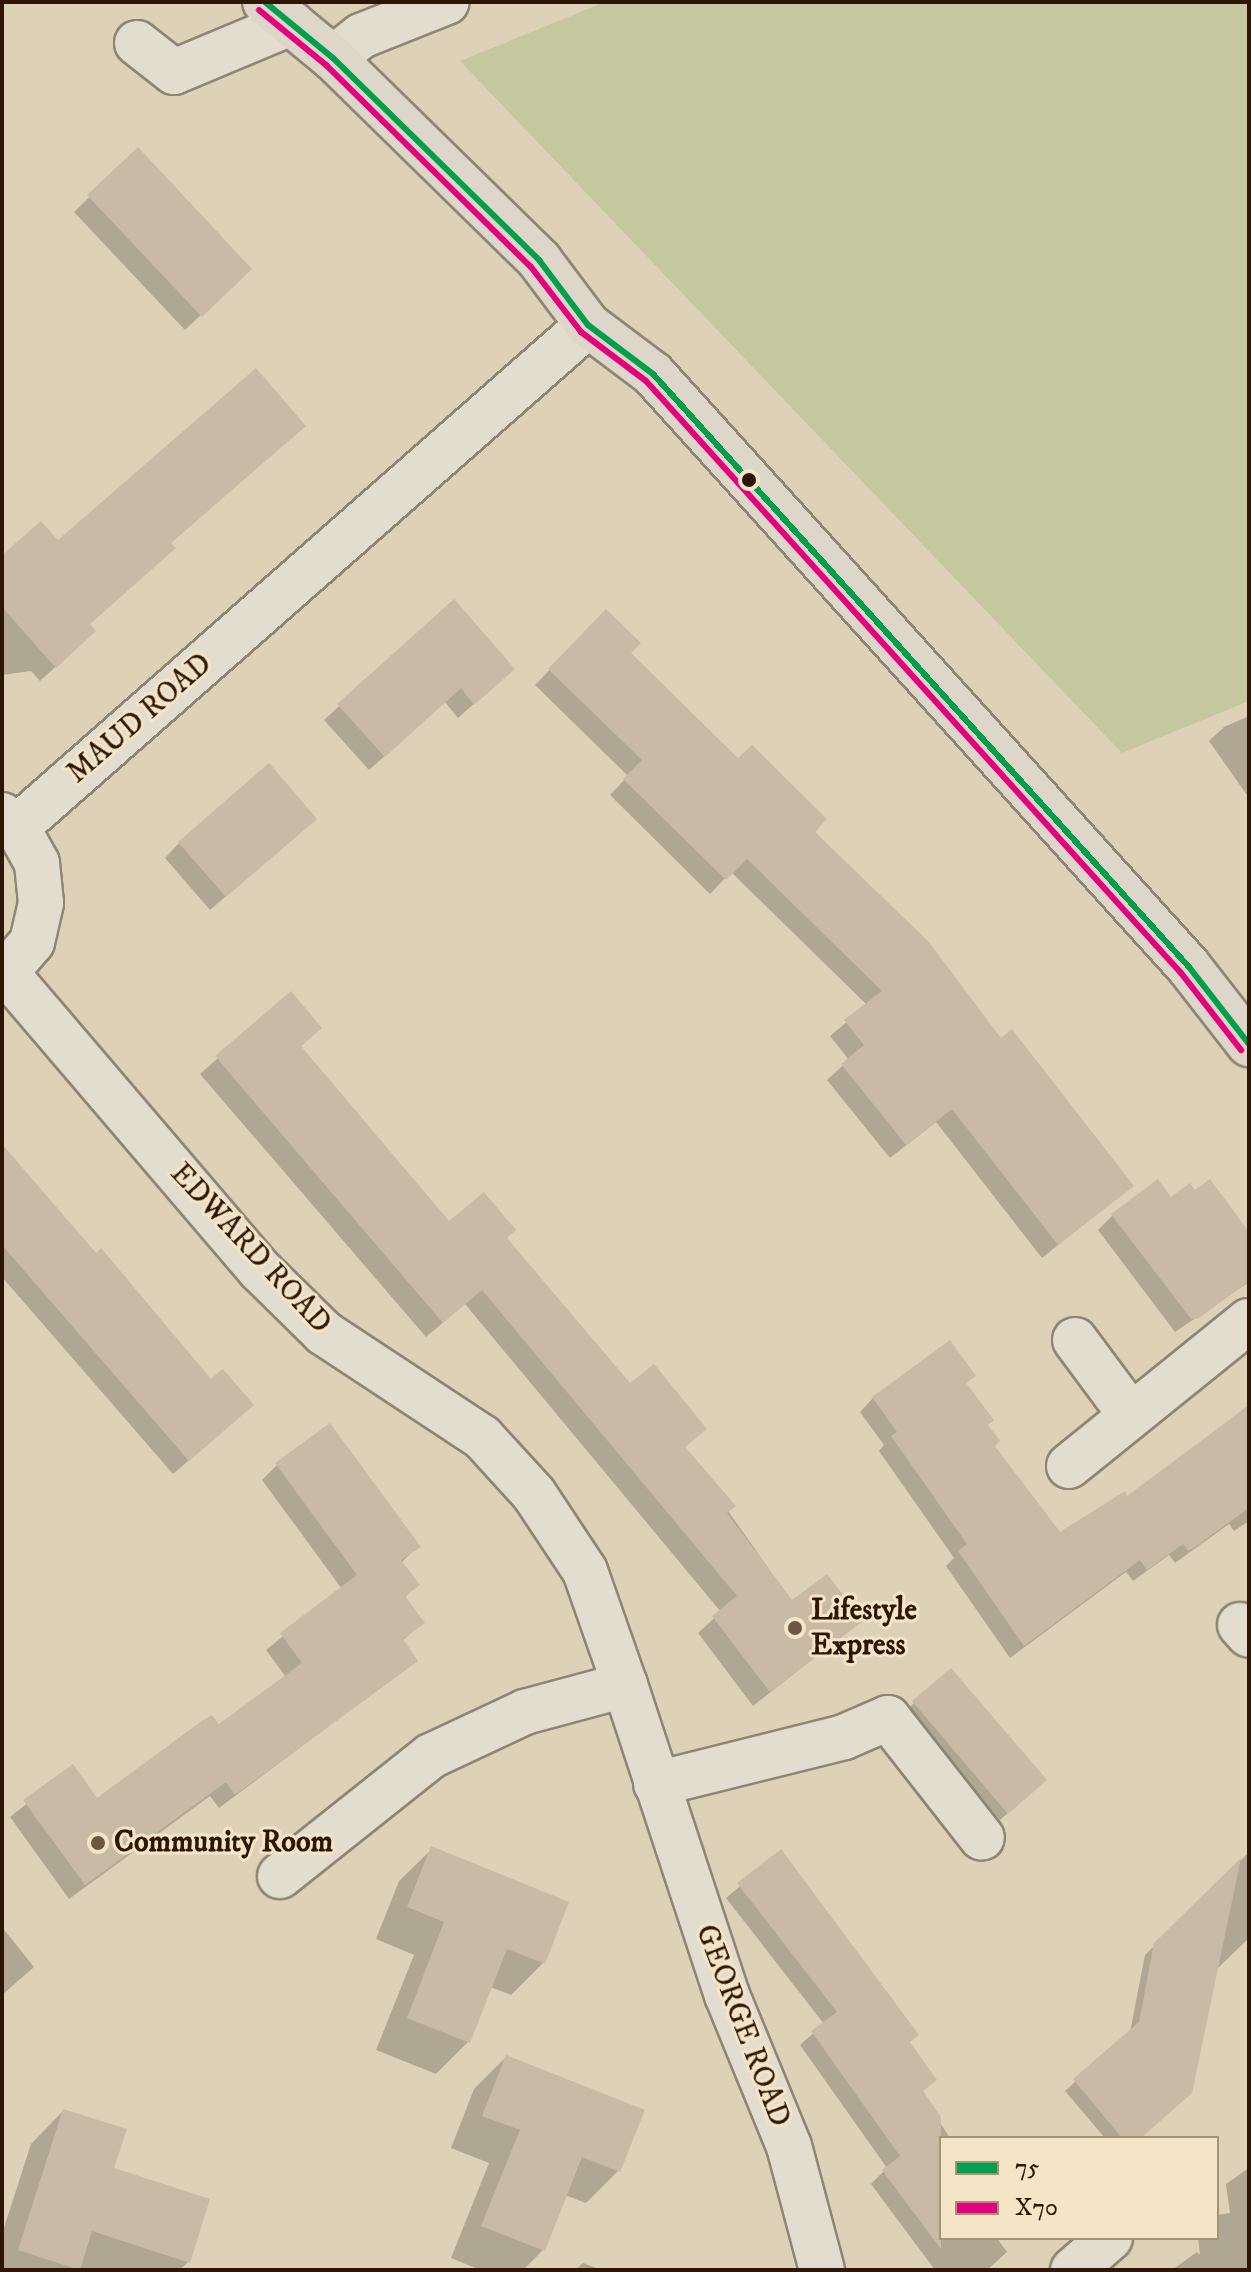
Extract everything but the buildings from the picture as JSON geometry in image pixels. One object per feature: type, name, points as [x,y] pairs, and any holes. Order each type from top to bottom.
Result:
[{"type":"main road","points":[[278,13],[333,58],[539,260],[588,325],[653,374],[1189,967],[1249,1044]]},
{"type":"street","points":[[333,58],[361,36],[447,2]]},
{"type":"street","points":[[137,43],[174,72],[278,13]]},
{"type":"street","name":"MAUD ROAD","points":[[10,821],[588,325]]},
{"type":"street","points":[[4,976],[32,942],[41,903],[37,863],[10,821]]},
{"type":"street","name":"EDWARD ROAD","points":[[4,976],[260,1270],[324,1333],[482,1437],[534,1494],[585,1571],[625,1685]]},
{"type":"street","points":[[1069,1466],[1249,1321]]},
{"type":"street","points":[[1075,1340],[1130,1414]]},
{"type":"street","points":[[280,1876],[431,1756],[525,1712],[625,1685]]},
{"type":"street","name":"GEORGE ROAD","points":[[625,1685],[727,1995],[789,2146],[822,2270]]},
{"type":"street","points":[[656,1784],[844,1737],[888,1718],[982,1838]]},
{"type":"green space","points":[[605,2],[1249,2],[1249,701],[1122,753],[460,61]]},
{"type":"transit line","name":"75","points":[[265,2],[333,58],[539,260],[588,325],[653,374],[1189,967],[1249,1044]]},
{"type":"transit line","name":"X70","points":[[259,10],[326,65],[531,267],[581,332],[646,381],[1181,973],[1241,1050]]},
{"type":"place","name":"Lifestyle Express","points":[[795,1628]]},
{"type":"place","name":"Community Room","points":[[98,1843]]}]
